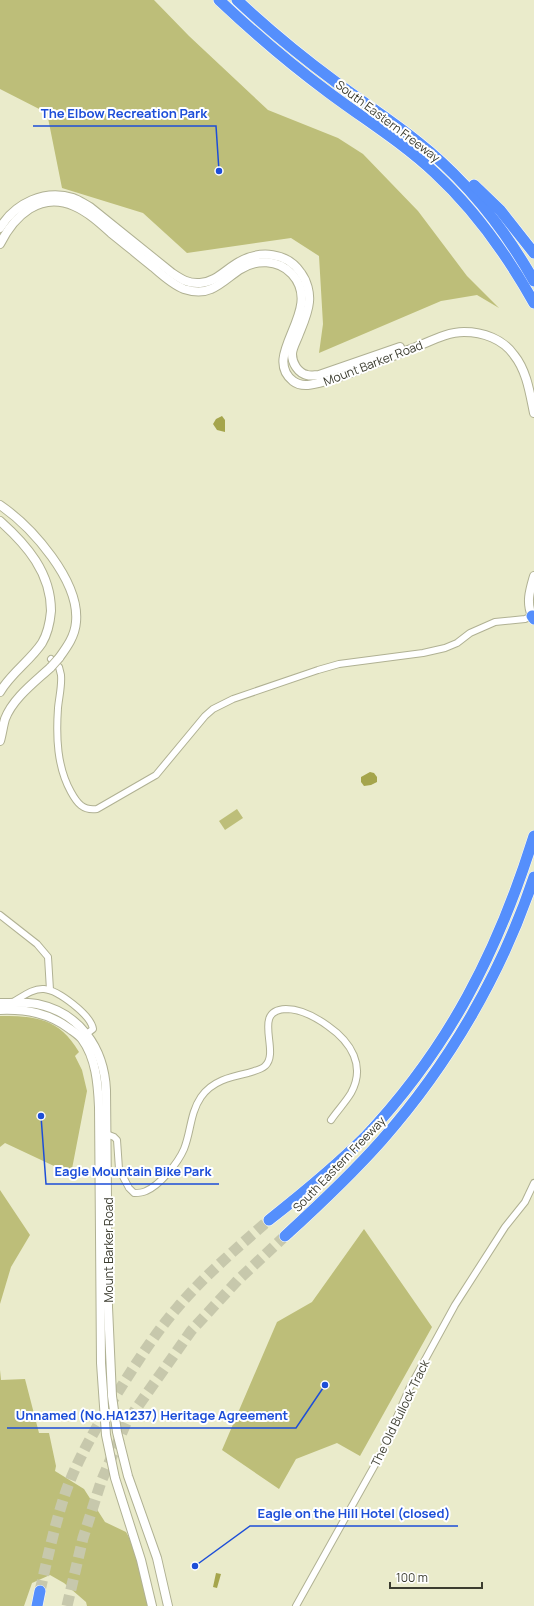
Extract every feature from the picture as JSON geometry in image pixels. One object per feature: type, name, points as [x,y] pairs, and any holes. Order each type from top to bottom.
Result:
[{"type":"highway","name":"South Eastern Freeway","points":[[219,0],[252,31],[303,73],[384,132],[435,173],[459,196],[480,221],[518,275],[534,303]]},
{"type":"highway","name":"South Eastern Freeway","points":[[237,0],[311,64],[418,142],[466,186],[508,238],[534,281]]},
{"type":"highway","points":[[241,0],[261,22]]},
{"type":"highway","points":[[418,142],[454,165],[500,210],[534,253]]},
{"type":"highway","name":"South Eastern Freeway","points":[[269,1220],[316,1183],[364,1137],[408,1088],[428,1061],[463,1005],[494,945],[518,885],[534,836]]},
{"type":"highway","name":"South Eastern Freeway","points":[[286,1236],[382,1141],[404,1115],[443,1061],[493,975],[520,914],[534,877]]},
{"type":"highway","points":[[37,1606],[40,1592]]},
{"type":"main road","name":"Mount Barker Road","points":[[0,228],[18,208],[29,201],[41,197],[63,196],[75,199],[90,207],[172,274],[184,281],[192,283],[209,281],[239,262],[251,257],[268,254],[278,256],[287,260],[301,273],[308,291],[309,301],[307,312],[292,354],[294,364],[300,372],[307,375],[319,375],[453,329],[475,329],[501,338],[517,352],[528,372],[534,399]]},
{"type":"main road","name":"Mount Barker Road","points":[[0,244],[14,220],[33,206],[49,202],[65,203],[78,208],[96,220],[162,275],[186,290],[194,292],[210,290],[245,266],[260,262],[276,263],[286,268],[293,275],[301,293],[302,302],[300,314],[286,345],[283,363],[286,373],[293,381],[301,385],[312,385],[363,368],[448,335],[473,332],[489,336],[498,341],[514,355],[524,374],[534,413]]},
{"type":"main road","points":[[0,505],[23,524],[55,564],[71,591],[75,604],[76,622],[71,640],[9,712],[5,719],[0,741]]},
{"type":"main road","points":[[0,521],[19,538],[43,571],[49,588],[51,603],[48,630],[42,643],[0,692]]},
{"type":"main road","points":[[532,617],[529,608],[529,597],[534,576]]},
{"type":"main road","name":"Mount Barker Road","points":[[0,1003],[37,1004],[54,1010],[76,1024],[84,1036],[92,1059],[95,1070],[103,1132],[110,1368],[116,1422],[128,1476],[157,1558],[166,1606]]},
{"type":"main road","points":[[0,1010],[12,1009],[40,1013],[84,1036]]},
{"type":"main road","name":"Mount Barker Road","points":[[103,1132],[101,1363],[105,1423],[108,1447],[115,1478],[141,1560],[152,1606]]},
{"type":"main road","points":[[105,1423],[116,1422]]},
{"type":"street","points":[[54,661],[61,675],[58,734],[60,762],[63,774],[77,803],[83,808],[97,810],[156,775],[205,716],[214,709],[233,699],[339,664],[410,656],[445,648],[457,643],[470,633],[495,622],[532,617]]},
{"type":"street","points":[[0,915],[38,944],[48,957],[50,965],[50,990]]},
{"type":"street","points":[[13,1003],[37,990],[50,990],[71,1003],[92,1024],[92,1029],[84,1036]]},
{"type":"street","points":[[103,1132],[117,1140],[119,1170],[129,1188],[134,1193],[144,1192],[151,1188],[173,1167],[180,1157],[187,1139],[191,1117],[197,1104],[206,1091],[224,1079],[259,1070],[268,1063],[270,1052],[268,1020],[274,1012],[284,1009],[305,1013],[318,1019],[346,1041],[353,1051],[356,1062],[355,1083],[347,1099],[331,1120]]},
{"type":"street","name":"The Old Bullock Track","points":[[296,1606],[377,1461],[409,1389],[455,1305],[505,1227],[525,1202],[534,1183]]},
{"type":"green space","points":[[0,0],[154,0],[189,36],[268,110],[338,138],[363,154],[418,211],[467,276],[499,308],[477,295],[441,301],[319,353],[323,324],[319,256],[291,238],[187,253],[143,213],[62,188],[47,113],[0,89]]},
{"type":"green space","points":[[237,809],[243,818],[225,830],[219,821]]},
{"type":"green space","points":[[0,1016],[36,1018],[46,1021],[63,1032],[79,1052],[75,1056],[82,1070],[87,1091],[71,1174],[5,1143],[0,1147]]},
{"type":"green space","points":[[0,1190],[30,1235],[11,1267],[0,1304]]},
{"type":"green space","points":[[364,1229],[432,1327],[360,1456],[337,1443],[296,1459],[279,1489],[222,1450],[277,1322],[312,1302]]},
{"type":"green space","points":[[0,1370],[1,1380],[25,1379],[39,1433],[49,1433],[56,1466],[55,1471],[84,1489],[105,1522],[126,1532],[141,1560],[152,1606],[87,1606],[86,1602],[64,1583],[50,1575],[32,1583],[24,1606],[0,1606]]},
{"type":"shaded area","points":[[222,416],[225,420],[225,432],[217,430],[213,424],[216,419]]},
{"type":"shaded area","points":[[370,772],[374,773],[377,777],[377,782],[364,786],[361,782],[361,777]]},
{"type":"shaded area","points":[[216,1573],[221,1574],[217,1588],[213,1587]]},
{"type":"tunnel","points":[[40,1591],[60,1509],[68,1485],[85,1449],[111,1403],[151,1342],[187,1296],[210,1273],[269,1220]]},
{"type":"tunnel","points":[[67,1606],[83,1538],[101,1482],[126,1423],[191,1331],[238,1280],[285,1236]]},
{"type":"place","name":"The Elbow Recreation Park","points":[[219,171]]},
{"type":"place","name":"Eagle Mountain Bike Park","points":[[41,1116]]},
{"type":"place","name":"Unnamed (No.HA1237) Heritage Agreement","points":[[325,1385]]},
{"type":"place","name":"Eagle on the Hill Hotel (closed)","points":[[195,1566]]}]
